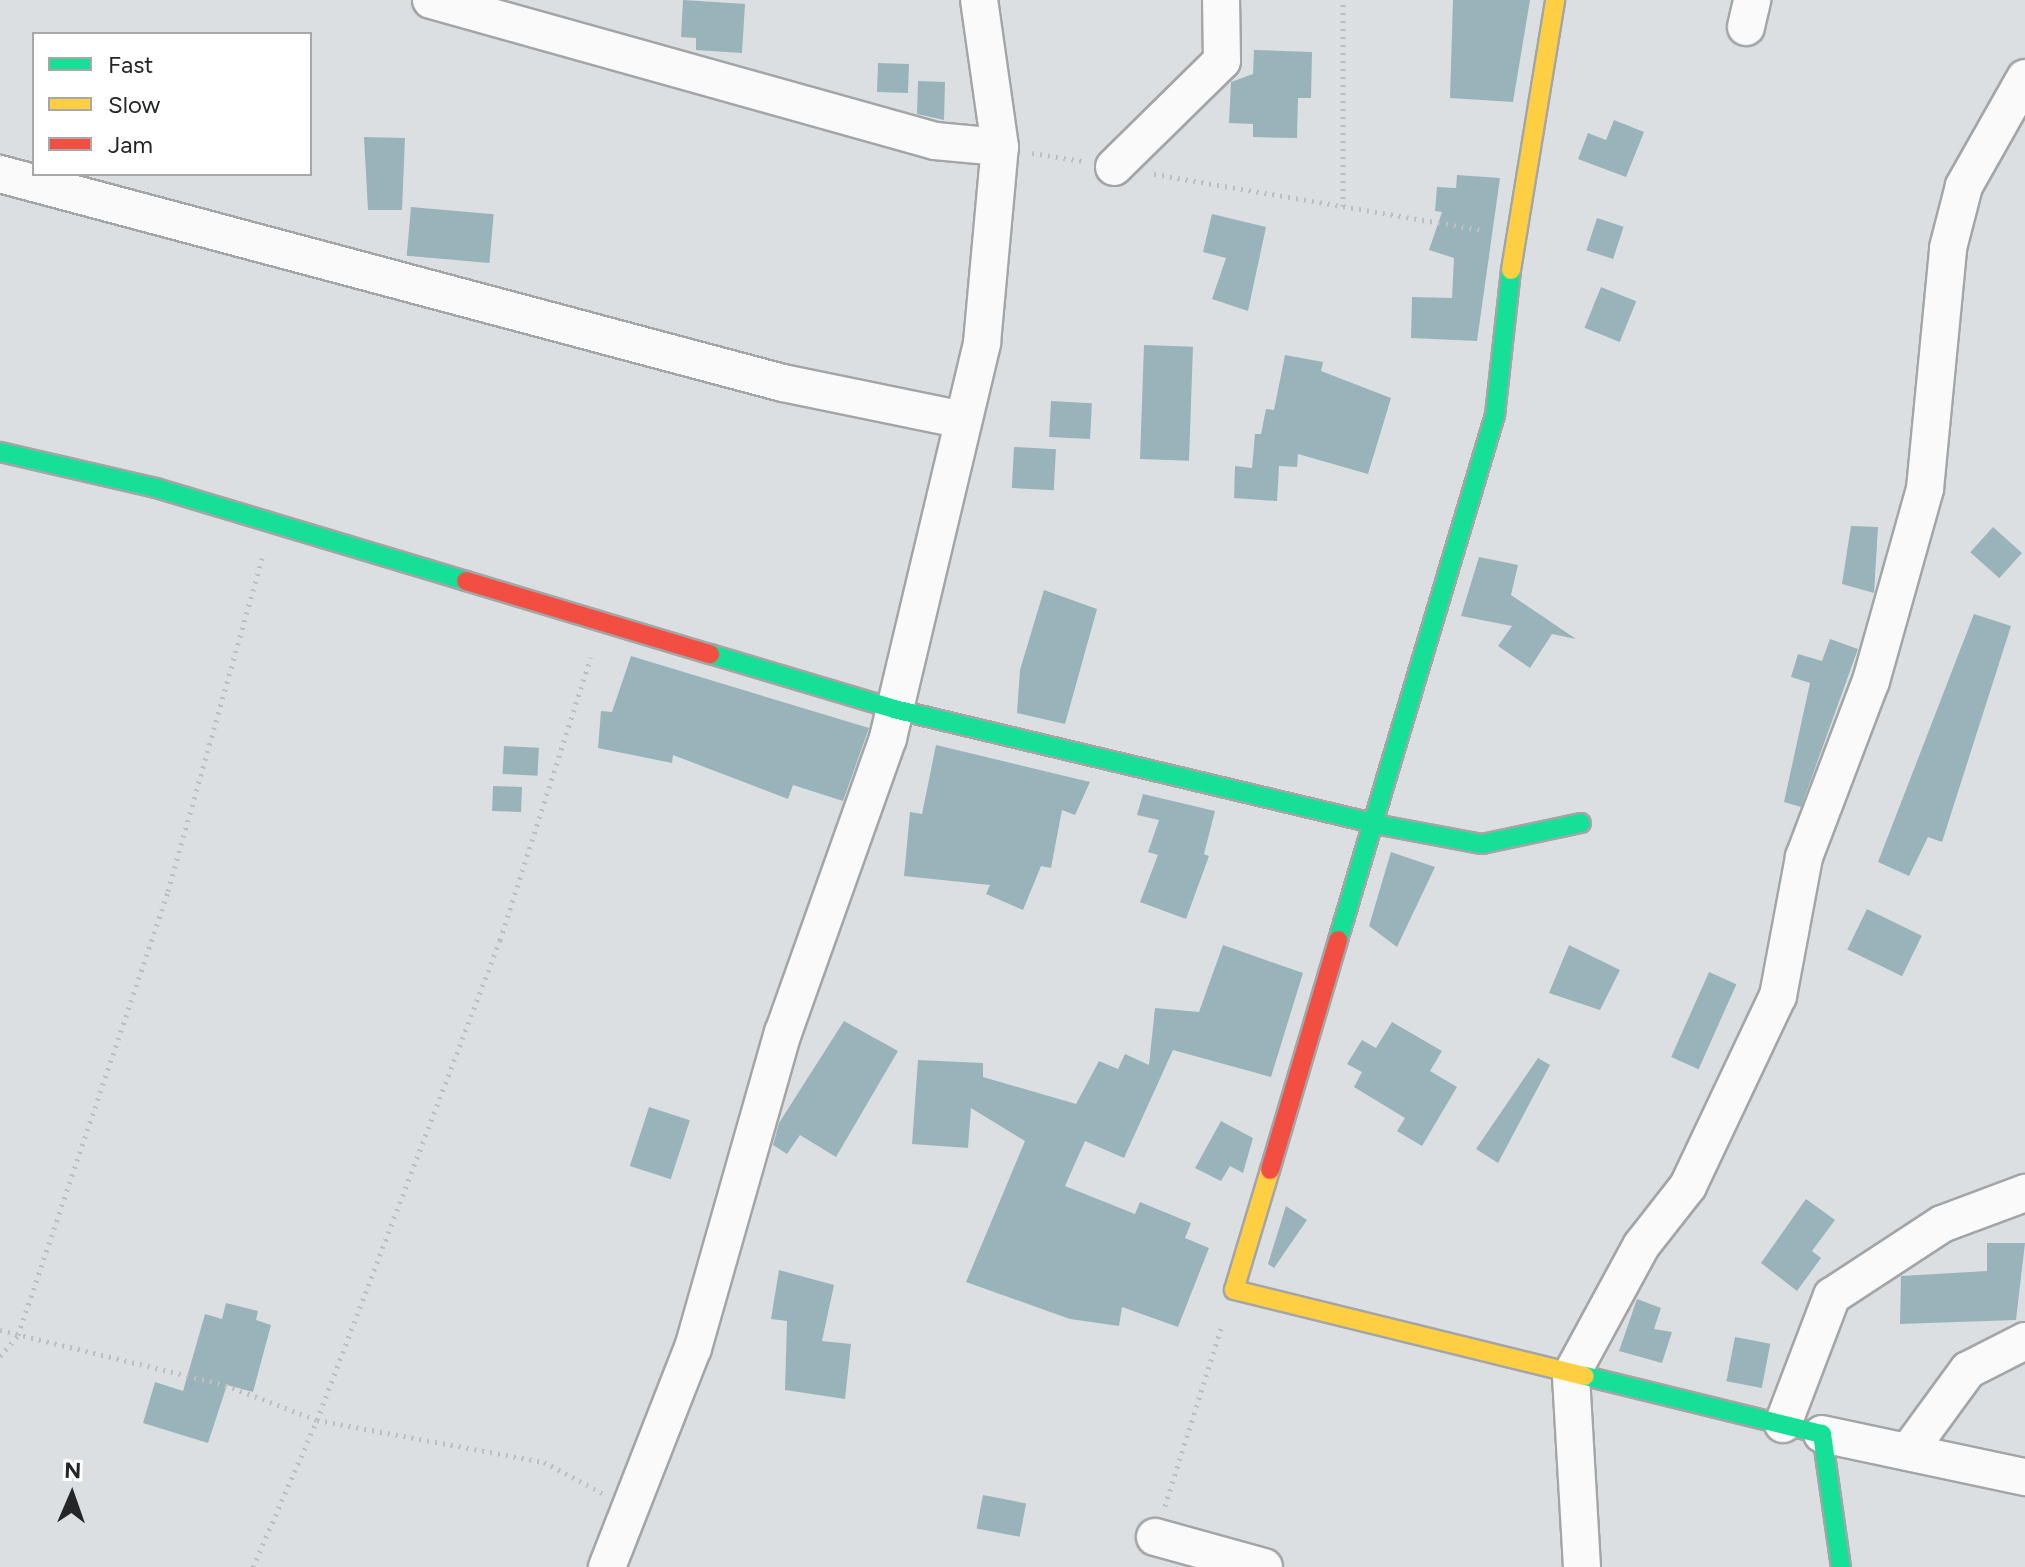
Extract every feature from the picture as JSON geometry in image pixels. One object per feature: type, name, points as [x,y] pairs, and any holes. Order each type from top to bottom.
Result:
[{"type":"street","points":[[431,0],[935,141],[1000,147]]},
{"type":"street","points":[[607,1567],[693,1348],[783,1033],[894,709],[982,343],[1000,147],[979,0]]},
{"type":"street","points":[[1114,167],[1222,61],[1221,0]]},
{"type":"street","points":[[1555,0],[1517,236],[1495,415],[1234,1290],[1571,1375],[1822,1434],[2025,1477]]},
{"type":"street","points":[[1582,1567],[1571,1375],[1641,1246],[1688,1186],[1778,996],[1804,857],[1871,681],[1925,489],[1948,248],[1964,186],[2025,78]]},
{"type":"street","points":[[0,174],[783,383],[963,420]]},
{"type":"street","points":[[0,452],[272,522],[894,709],[1375,824],[1482,844],[1581,823]]},
{"type":"street","points":[[1783,1424],[1832,1296],[1942,1224],[2025,1193]]},
{"type":"street","points":[[1908,1452],[1968,1370],[2025,1341]]},
{"type":"street","points":[[1822,1434],[1841,1567]]},
{"type":"street","points":[[1155,1537],[1264,1567]]},
{"type":"path","points":[[1343,0],[1343,206]]},
{"type":"path","points":[[1000,147],[1517,236]]},
{"type":"path","points":[[0,1356],[18,1335],[168,891],[272,522]]},
{"type":"path","points":[[253,1567],[317,1420],[500,940],[603,620]]},
{"type":"path","points":[[1155,1537],[1234,1290]]},
{"type":"path","points":[[0,1330],[211,1381],[317,1420],[544,1462],[629,1508]]},
{"type":"building","points":[[683,0],[745,4],[742,53],[696,50],[696,38],[681,37]]},
{"type":"building","points":[[1453,0],[1530,0],[1513,102],[1450,98]]},
{"type":"building","points":[[1254,50],[1312,52],[1311,98],[1298,98],[1297,138],[1253,137],[1253,124],[1229,123],[1231,82],[1253,74]]},
{"type":"building","points":[[878,63],[909,64],[908,93],[877,92]]},
{"type":"building","points":[[918,81],[945,82],[944,120],[917,114]]},
{"type":"building","points":[[1614,120],[1644,132],[1626,177],[1578,159],[1588,133],[1606,140]]},
{"type":"building","points":[[364,137],[405,138],[402,210],[368,210]]},
{"type":"building","points":[[1457,175],[1500,178],[1477,341],[1411,338],[1412,297],[1452,298],[1454,258],[1429,250],[1442,212],[1435,211],[1437,187],[1456,188]]},
{"type":"building","points":[[411,207],[494,214],[489,263],[407,256]]},
{"type":"building","points":[[1212,214],[1266,227],[1248,311],[1212,299],[1226,258],[1203,252]]},
{"type":"building","points":[[1597,218],[1624,227],[1613,259],[1586,250]]},
{"type":"building","points":[[1601,287],[1636,301],[1620,342],[1585,328]]},
{"type":"building","points":[[1144,345],[1193,347],[1189,461],[1140,459]]},
{"type":"building","points":[[1285,355],[1323,362],[1321,371],[1391,398],[1368,474],[1298,454],[1297,467],[1279,466],[1277,501],[1234,498],[1235,466],[1252,468],[1255,434],[1261,434],[1266,409],[1274,410]]},
{"type":"building","points":[[1051,401],[1092,403],[1090,439],[1049,437]]},
{"type":"building","points":[[1014,447],[1056,449],[1054,490],[1012,488]]},
{"type":"building","points":[[1851,526],[1878,527],[1874,593],[1842,584]]},
{"type":"building","points":[[1993,527],[2022,553],[1999,578],[1970,552]]},
{"type":"building","points":[[1479,557],[1518,565],[1511,595],[1576,639],[1552,634],[1530,668],[1498,646],[1512,626],[1461,616]]},
{"type":"building","points":[[1044,590],[1097,609],[1065,724],[1017,713],[1020,670]]},
{"type":"building","points":[[1974,614],[2011,626],[1942,842],[1928,837],[1909,876],[1878,862]]},
{"type":"building","points":[[1830,639],[1858,649],[1801,807],[1784,802],[1810,683],[1791,677],[1798,654],[1822,661]]},
{"type":"building","points":[[631,656],[869,728],[843,801],[793,785],[788,799],[673,755],[672,763],[598,748],[601,711],[612,712]]},
{"type":"building","points":[[936,745],[1090,782],[1075,815],[1062,810],[1051,868],[1041,866],[1023,910],[986,894],[990,885],[904,876],[910,812],[922,814]]},
{"type":"building","points":[[504,746],[539,748],[537,776],[503,774]]},
{"type":"building","points":[[493,786],[522,787],[521,812],[492,811]]},
{"type":"building","points":[[1143,794],[1215,811],[1204,854],[1209,856],[1186,919],[1140,902],[1158,855],[1148,852],[1159,820],[1137,815]]},
{"type":"building","points":[[1391,852],[1435,867],[1397,947],[1369,926]]},
{"type":"building","points":[[1867,909],[1922,936],[1902,976],[1847,949]]},
{"type":"building","points":[[1223,945],[1303,973],[1271,1077],[1173,1050],[1124,1158],[1085,1141],[1065,1186],[1135,1214],[1140,1202],[1191,1223],[1185,1238],[1209,1248],[1178,1327],[1122,1307],[1119,1326],[1070,1319],[966,1282],[1025,1141],[971,1108],[968,1148],[912,1144],[918,1060],[983,1063],[983,1077],[1076,1104],[1099,1061],[1118,1069],[1125,1054],[1149,1065],[1155,1008],[1199,1012]]},
{"type":"building","points":[[1569,945],[1620,970],[1600,1010],[1549,993]]},
{"type":"building","points":[[1709,972],[1736,984],[1699,1069],[1671,1057]]},
{"type":"building","points":[[844,1021],[898,1051],[836,1157],[800,1135],[787,1154],[773,1145],[779,1123]]},
{"type":"building","points":[[1392,1022],[1442,1051],[1430,1071],[1457,1087],[1422,1146],[1397,1131],[1405,1118],[1354,1087],[1362,1072],[1347,1064],[1362,1040],[1376,1048]]},
{"type":"building","points":[[1538,1058],[1550,1065],[1498,1163],[1476,1149]]},
{"type":"building","points":[[649,1107],[690,1120],[671,1179],[630,1166]]},
{"type":"building","points":[[1221,1121],[1253,1138],[1243,1173],[1230,1166],[1221,1181],[1195,1168]]},
{"type":"building","points":[[1806,1199],[1835,1220],[1812,1251],[1821,1258],[1797,1291],[1761,1263]]},
{"type":"building","points":[[1286,1206],[1307,1220],[1274,1268],[1268,1264]]},
{"type":"building","points":[[1987,1243],[2025,1243],[2016,1320],[1900,1324],[1901,1276],[1987,1271]]},
{"type":"building","points":[[779,1270],[834,1285],[822,1341],[851,1344],[845,1399],[785,1390],[787,1321],[771,1319]]},
{"type":"building","points":[[1637,1299],[1661,1308],[1654,1329],[1672,1332],[1662,1363],[1619,1351]]},
{"type":"building","points":[[226,1303],[258,1311],[256,1320],[271,1325],[253,1392],[227,1385],[208,1443],[143,1423],[155,1382],[183,1391],[205,1314],[222,1319]]},
{"type":"building","points":[[1735,1337],[1770,1344],[1762,1388],[1726,1381]]},
{"type":"building","points":[[983,1495],[1026,1503],[1020,1537],[977,1528]]},
{"type":"traffic: fast","points":[[1338,940],[1495,415],[1511,270]]},
{"type":"traffic: fast","points":[[0,452],[156,488],[466,581]]},
{"type":"traffic: fast","points":[[710,654],[894,709],[1375,824],[1482,844],[1581,823]]},
{"type":"traffic: fast","points":[[1585,1376],[1822,1434],[1841,1567]]},
{"type":"traffic: slow","points":[[1511,270],[1555,0]]},
{"type":"traffic: slow","points":[[1270,1170],[1234,1290],[1585,1376]]},
{"type":"traffic: jam","points":[[466,581],[710,654]]},
{"type":"traffic: jam","points":[[1270,1170],[1338,940]]}]
